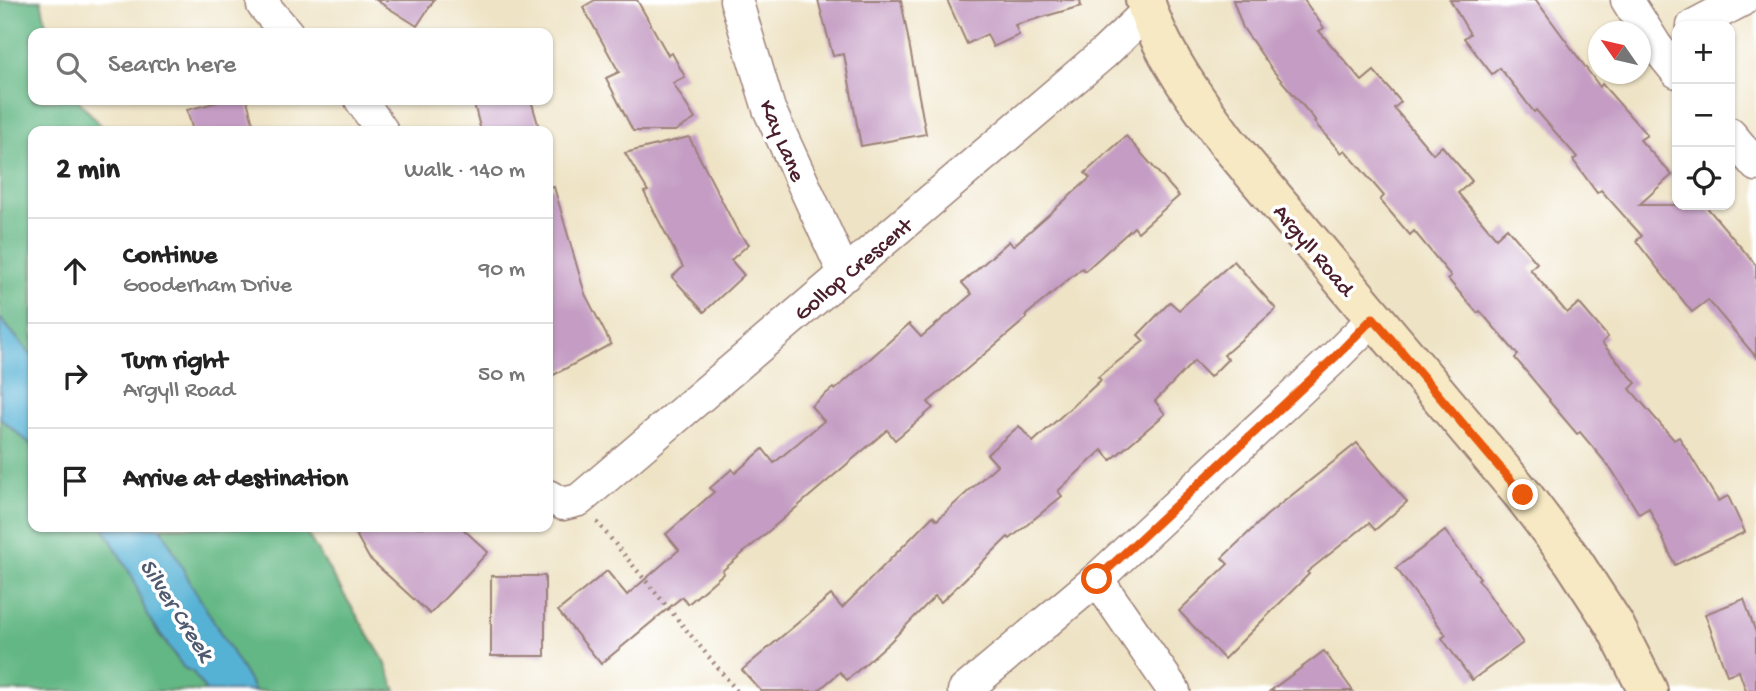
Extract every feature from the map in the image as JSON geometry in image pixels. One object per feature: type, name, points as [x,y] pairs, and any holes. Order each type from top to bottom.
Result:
[{"type":"street","points":[[264,0],[263,5],[283,28]]},
{"type":"street","name":"Kay Lane","points":[[736,0],[769,108],[845,275]]},
{"type":"street","points":[[1627,0],[1666,41],[1672,58]]},
{"type":"street","points":[[1702,21],[1742,0]]},
{"type":"street","name":"Gollop Crescent","points":[[579,500],[1104,53],[1147,6]]},
{"type":"street","name":"Argyll Road","points":[[1147,6],[1189,89],[1219,131],[1523,495],[1573,561],[1614,624],[1648,691]]},
{"type":"street","points":[[364,105],[379,126]]},
{"type":"street","points":[[1735,140],[1756,165]]},
{"type":"street","points":[[964,691],[1097,579],[1335,357],[1373,318]]},
{"type":"street","points":[[553,499],[563,504],[579,500]]},
{"type":"street","points":[[1097,579],[1174,691]]},
{"type":"path","points":[[579,500],[737,691]]},
{"type":"green space","points":[[0,0],[41,0],[47,28],[28,28],[28,105],[83,105],[101,126],[28,126],[28,351],[0,318]]},
{"type":"green space","points":[[0,418],[28,442],[28,532],[106,532],[133,578],[147,615],[156,630],[184,668],[193,672],[206,691],[0,691]]},
{"type":"green space","points":[[164,532],[306,532],[385,662],[396,691],[255,691],[191,584]]},
{"type":"water","points":[[0,318],[28,351],[28,442],[0,418]]},
{"type":"water","name":"Silver Creek","points":[[106,532],[164,532],[191,584],[255,691],[206,691],[193,672],[184,668],[147,615],[133,578]]},
{"type":"building","points":[[376,0],[434,0],[417,26]]},
{"type":"building","points":[[595,0],[637,0],[668,55],[672,53],[685,77],[673,83],[695,119],[675,131],[633,131],[606,78],[619,72],[583,7]]},
{"type":"building","points":[[818,0],[901,0],[926,134],[861,146],[844,54],[833,56]]},
{"type":"building","points":[[947,0],[1080,0],[1081,6],[1015,25],[1019,35],[993,47],[987,34],[967,44]]},
{"type":"building","points":[[1233,0],[1304,0],[1324,28],[1319,31],[1362,81],[1374,71],[1401,102],[1394,108],[1433,154],[1442,146],[1472,181],[1458,193],[1496,238],[1507,228],[1537,263],[1530,269],[1567,313],[1579,303],[1608,337],[1602,343],[1636,383],[1630,389],[1674,440],[1679,437],[1718,501],[1728,496],[1745,532],[1675,565],[1649,508],[1639,514],[1612,470],[1549,401],[1515,358],[1518,355],[1448,279],[1451,276],[1414,231],[1410,235],[1380,200],[1384,196],[1345,150],[1341,153],[1314,122],[1316,121],[1274,72],[1243,28]]},
{"type":"building","points":[[1450,0],[1536,0],[1588,71],[1588,84],[1598,84],[1600,87],[1602,84],[1647,135],[1640,140],[1672,175],[1639,205],[1672,205],[1672,210],[1709,210],[1756,265],[1756,357],[1708,300],[1692,312],[1636,241],[1642,236],[1601,190],[1597,193],[1573,160],[1577,157],[1536,110],[1534,112],[1500,68],[1492,74],[1464,38],[1470,34]]},
{"type":"building","points":[[206,105],[248,105],[254,126],[192,126],[187,110]]},
{"type":"building","points":[[474,105],[532,105],[539,126],[480,126]]},
{"type":"building","points":[[1126,136],[1179,196],[1138,232],[1134,227],[1085,271],[1082,268],[1025,316],[1027,318],[928,402],[933,408],[895,440],[887,430],[722,571],[724,573],[688,604],[682,597],[601,664],[558,611],[607,571],[627,595],[679,550],[666,534],[714,492],[710,488],[732,469],[735,473],[763,449],[774,463],[824,421],[811,406],[833,388],[835,390],[909,324],[921,337],[972,294],[962,283],[1009,241],[1013,246],[1090,178],[1085,173]]},
{"type":"building","points":[[689,137],[738,232],[749,244],[731,260],[744,275],[704,312],[672,277],[683,267],[644,192],[648,191],[625,153]]},
{"type":"building","points":[[553,187],[585,294],[611,344],[553,375]]},
{"type":"building","points":[[1234,261],[1276,309],[1224,355],[1228,359],[1210,377],[1194,361],[1155,401],[1165,414],[1111,460],[1102,450],[1058,491],[1062,496],[1010,539],[1008,537],[941,602],[935,596],[890,642],[847,680],[840,672],[818,691],[761,691],[742,670],[831,595],[842,608],[933,516],[937,520],[997,465],[987,454],[1019,426],[1033,442],[1101,380],[1098,377],[1144,341],[1138,335],[1170,302],[1179,310]]},
{"type":"building","points":[[1357,443],[1407,502],[1375,530],[1369,523],[1307,572],[1309,574],[1224,659],[1179,611],[1228,564],[1222,558],[1267,515]]},
{"type":"building","points":[[1445,531],[1523,643],[1472,680],[1442,638],[1446,635],[1396,568]]},
{"type":"building","points":[[355,532],[466,532],[488,552],[430,614],[369,558]]},
{"type":"building","points":[[491,576],[545,576],[545,656],[491,656]]},
{"type":"building","points":[[1744,599],[1756,633],[1756,691],[1746,691],[1739,671],[1727,675],[1705,614]]},
{"type":"building","points":[[1324,651],[1353,691],[1270,691]]},
{"type":"route","points":[[1097,579],[1335,357],[1373,318],[1523,495]]}]
